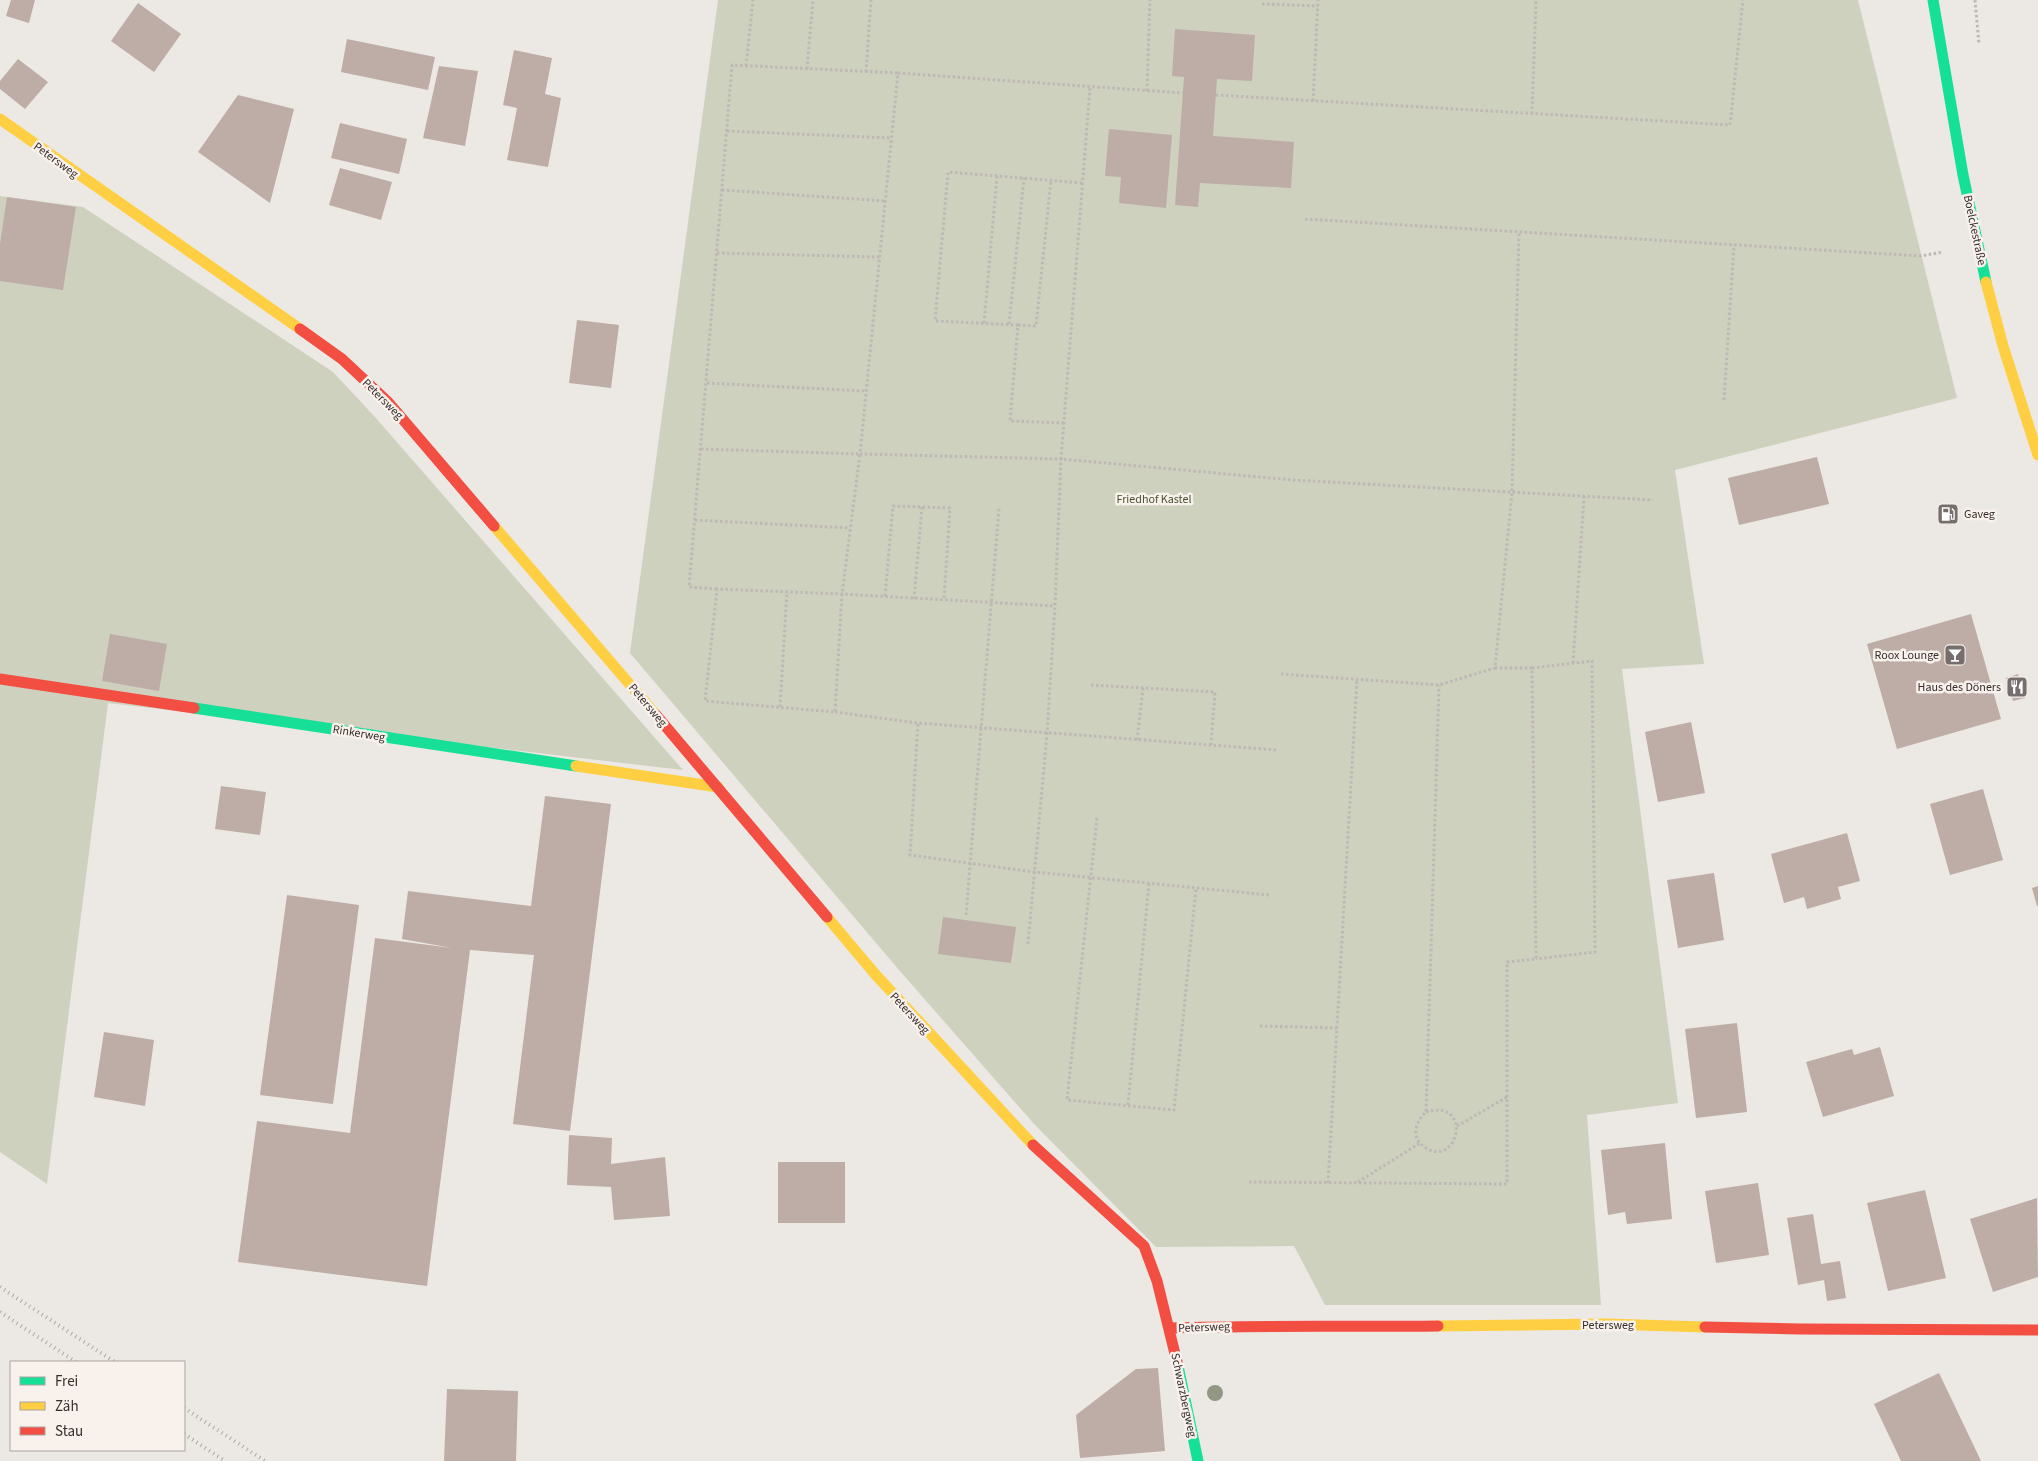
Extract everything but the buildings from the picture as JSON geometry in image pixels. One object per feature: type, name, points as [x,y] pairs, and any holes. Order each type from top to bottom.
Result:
[{"type":"street","name":"Boelckestraße","points":[[1933,0],[1986,281],[2010,367],[2038,455]]},
{"type":"street","name":"Petersweg","points":[[0,119],[98,190],[342,359],[388,402],[718,787],[874,974],[1022,1135],[1144,1246],[1157,1281],[1170,1328],[1271,1325],[1338,1327],[1606,1324],[1799,1329],[2038,1330]]},
{"type":"street","name":"Rinkerweg","points":[[0,680],[718,787]]},
{"type":"street","name":"Schwarzbergweg","points":[[1170,1328],[1198,1461]]},
{"type":"path","points":[[746,66],[754,0]]},
{"type":"path","points":[[807,69],[813,0]]},
{"type":"path","points":[[866,72],[871,0]]},
{"type":"path","points":[[1147,92],[1150,0]]},
{"type":"path","points":[[1294,0],[1295,6]]},
{"type":"path","points":[[1312,101],[1318,0]]},
{"type":"path","points":[[1532,114],[1536,0]]},
{"type":"path","points":[[1216,95],[1730,125],[1743,0]]},
{"type":"path","points":[[1262,4],[1318,6]]},
{"type":"path","points":[[1055,606],[689,587],[732,65],[898,73],[1147,92],[1183,93]]},
{"type":"path","points":[[834,712],[842,594],[860,454],[898,73]]},
{"type":"path","points":[[1028,944],[1047,734],[1061,460],[1090,88]]},
{"type":"path","points":[[727,132],[891,138]]},
{"type":"path","points":[[1051,180],[1036,326],[935,321],[948,172],[1083,182]]},
{"type":"path","points":[[984,323],[997,176]]},
{"type":"path","points":[[1009,324],[1024,178]]},
{"type":"path","points":[[722,190],[885,201]]},
{"type":"path","points":[[1305,219],[1921,256],[1978,246]]},
{"type":"path","points":[[1495,668],[1512,492],[1519,232]]},
{"type":"path","points":[[1724,400],[1734,245]]},
{"type":"path","points":[[717,253],[879,257]]},
{"type":"path","points":[[1018,325],[1010,421],[1064,423]]},
{"type":"path","points":[[706,383],[866,391]]},
{"type":"path","points":[[701,449],[1061,460],[1293,480],[1653,500]]},
{"type":"path","points":[[1574,663],[1584,496]]},
{"type":"path","points":[[884,596],[893,506],[950,508],[944,600]]},
{"type":"path","points":[[914,599],[922,507]]},
{"type":"path","points":[[966,915],[999,508]]},
{"type":"path","points":[[695,520],[850,528]]},
{"type":"path","points":[[717,589],[706,700],[834,712],[918,723],[1277,750]]},
{"type":"path","points":[[780,707],[787,592]]},
{"type":"path","points":[[1249,1182],[1506,1184],[1507,962],[1595,952],[1592,661],[1532,668],[1495,668],[1439,684],[1281,674]]},
{"type":"path","points":[[1532,668],[1536,959]]},
{"type":"path","points":[[1328,1183],[1357,679]]},
{"type":"path","points":[[1426,1112],[1439,684]]},
{"type":"path","points":[[1091,685],[1215,692],[1211,745]]},
{"type":"path","points":[[1137,740],[1143,688]]},
{"type":"path","points":[[918,723],[910,855],[1034,872],[1269,895]]},
{"type":"path","points":[[1097,818],[1068,1100],[1174,1110],[1196,888]]},
{"type":"path","points":[[1128,1105],[1149,883]]},
{"type":"path","points":[[1260,1026],[1337,1028]]},
{"type":"path","points":[[1457,1126],[1507,1097]]},
{"type":"path","points":[[1440,1109],[1452,1116],[1457,1126],[1454,1142],[1443,1150],[1430,1150],[1420,1143],[1415,1129],[1417,1122],[1426,1112],[1440,1109]]},
{"type":"path","points":[[1357,1183],[1420,1143]]},
{"type":"green space","name":"Friedhof Kastel","points":[[718,0],[1858,0],[1957,398],[1675,470],[1704,664],[1622,669],[1678,1103],[1587,1115],[1601,1305],[1325,1305],[1294,1246],[1156,1247],[1035,1125],[899,970],[630,653]]},
{"type":"green space","points":[[0,196],[83,207],[333,372],[375,417],[683,770],[108,703],[47,1184],[0,1152]]},
{"type":"railway","points":[[0,1287],[113,1361]]},
{"type":"railway","points":[[0,1312],[74,1361]]},
{"type":"railway","points":[[185,1409],[265,1461]]},
{"type":"railway","points":[[185,1435],[225,1461]]},
{"type":"traffic: fast","points":[[1933,0],[1963,175],[1986,282]]},
{"type":"traffic: fast","points":[[194,708],[576,766]]},
{"type":"traffic: fast","points":[[1178,1366],[1198,1461]]},
{"type":"traffic: slow","points":[[0,119],[300,329]]},
{"type":"traffic: slow","points":[[1986,282],[2003,346],[2038,455]]},
{"type":"traffic: slow","points":[[494,526],[656,715]]},
{"type":"traffic: slow","points":[[576,766],[718,787]]},
{"type":"traffic: slow","points":[[827,917],[875,974],[1033,1145]]},
{"type":"traffic: slow","points":[[1438,1326],[1606,1324],[1705,1327]]},
{"type":"traffic: jam","points":[[300,329],[342,359],[388,402],[494,526]]},
{"type":"traffic: jam","points":[[0,679],[194,708]]},
{"type":"traffic: jam","points":[[656,715],[827,917]]},
{"type":"traffic: jam","points":[[1033,1145],[1144,1246],[1157,1281],[1178,1366]]},
{"type":"traffic: jam","points":[[1170,1328],[1438,1326]]},
{"type":"traffic: jam","points":[[1705,1327],[2038,1330]]},
{"type":"place","name":"Gaveg","points":[[1948,514]]},
{"type":"place","name":"Roox Lounge","points":[[1955,655]]},
{"type":"place","name":"Haus des Döners","points":[[2017,687]]}]
